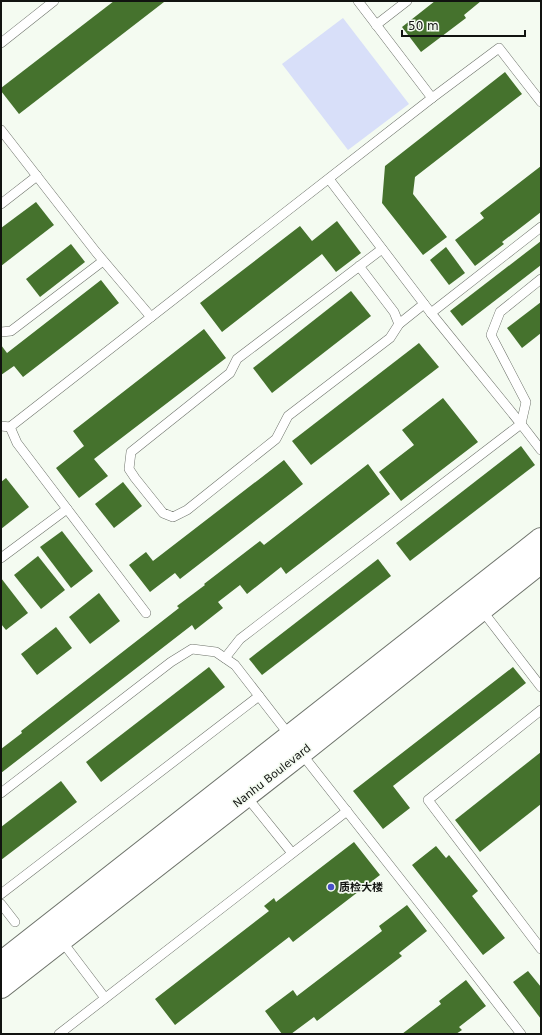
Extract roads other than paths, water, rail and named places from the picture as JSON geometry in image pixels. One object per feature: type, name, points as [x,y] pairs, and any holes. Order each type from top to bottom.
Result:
[{"type":"main road","name":"Nanhu Boulevard","points":[[1,988],[246,796],[296,744],[541,539]]},
{"type":"main road","name":"Nanhu Boulevard","points":[[1,963],[296,744],[482,609],[541,562]]},
{"type":"lane","points":[[1,43],[54,1]]},
{"type":"lane","points":[[358,1],[432,98]]},
{"type":"lane","points":[[376,24],[407,1]]},
{"type":"lane","points":[[146,613],[17,443],[6,426],[151,317],[432,98],[499,48],[541,102]]},
{"type":"lane","points":[[1,130],[103,260],[151,317]]},
{"type":"lane","points":[[1,204],[37,176]]},
{"type":"lane","points":[[329,179],[431,313],[541,450]]},
{"type":"lane","points":[[431,313],[541,227]]},
{"type":"lane","points":[[382,249],[237,359],[230,373],[131,452],[130,469],[135,478],[163,513],[173,517],[187,510],[276,439],[288,416],[390,338],[399,324],[424,304]]},
{"type":"lane","points":[[1,332],[11,332],[103,260]]},
{"type":"lane","points":[[359,266],[394,312],[399,324]]},
{"type":"lane","points":[[225,658],[240,639],[521,424],[526,402],[491,335],[500,312],[541,279]]},
{"type":"lane","points":[[1,558],[67,508]]},
{"type":"lane","points":[[482,609],[541,687]]},
{"type":"lane","points":[[1,793],[171,662],[192,649],[216,652],[235,665],[346,811],[521,1034]]},
{"type":"lane","points":[[1,894],[259,696]]},
{"type":"lane","points":[[541,710],[428,800],[541,949]]},
{"type":"lane","points":[[246,796],[292,853]]},
{"type":"lane","points":[[59,1034],[346,811]]},
{"type":"lane","points":[[1,904],[15,922]]},
{"type":"lane","points":[[61,940],[105,998]]},
{"type":"place","name":"质检大楼","points":[[331,887]]}]
